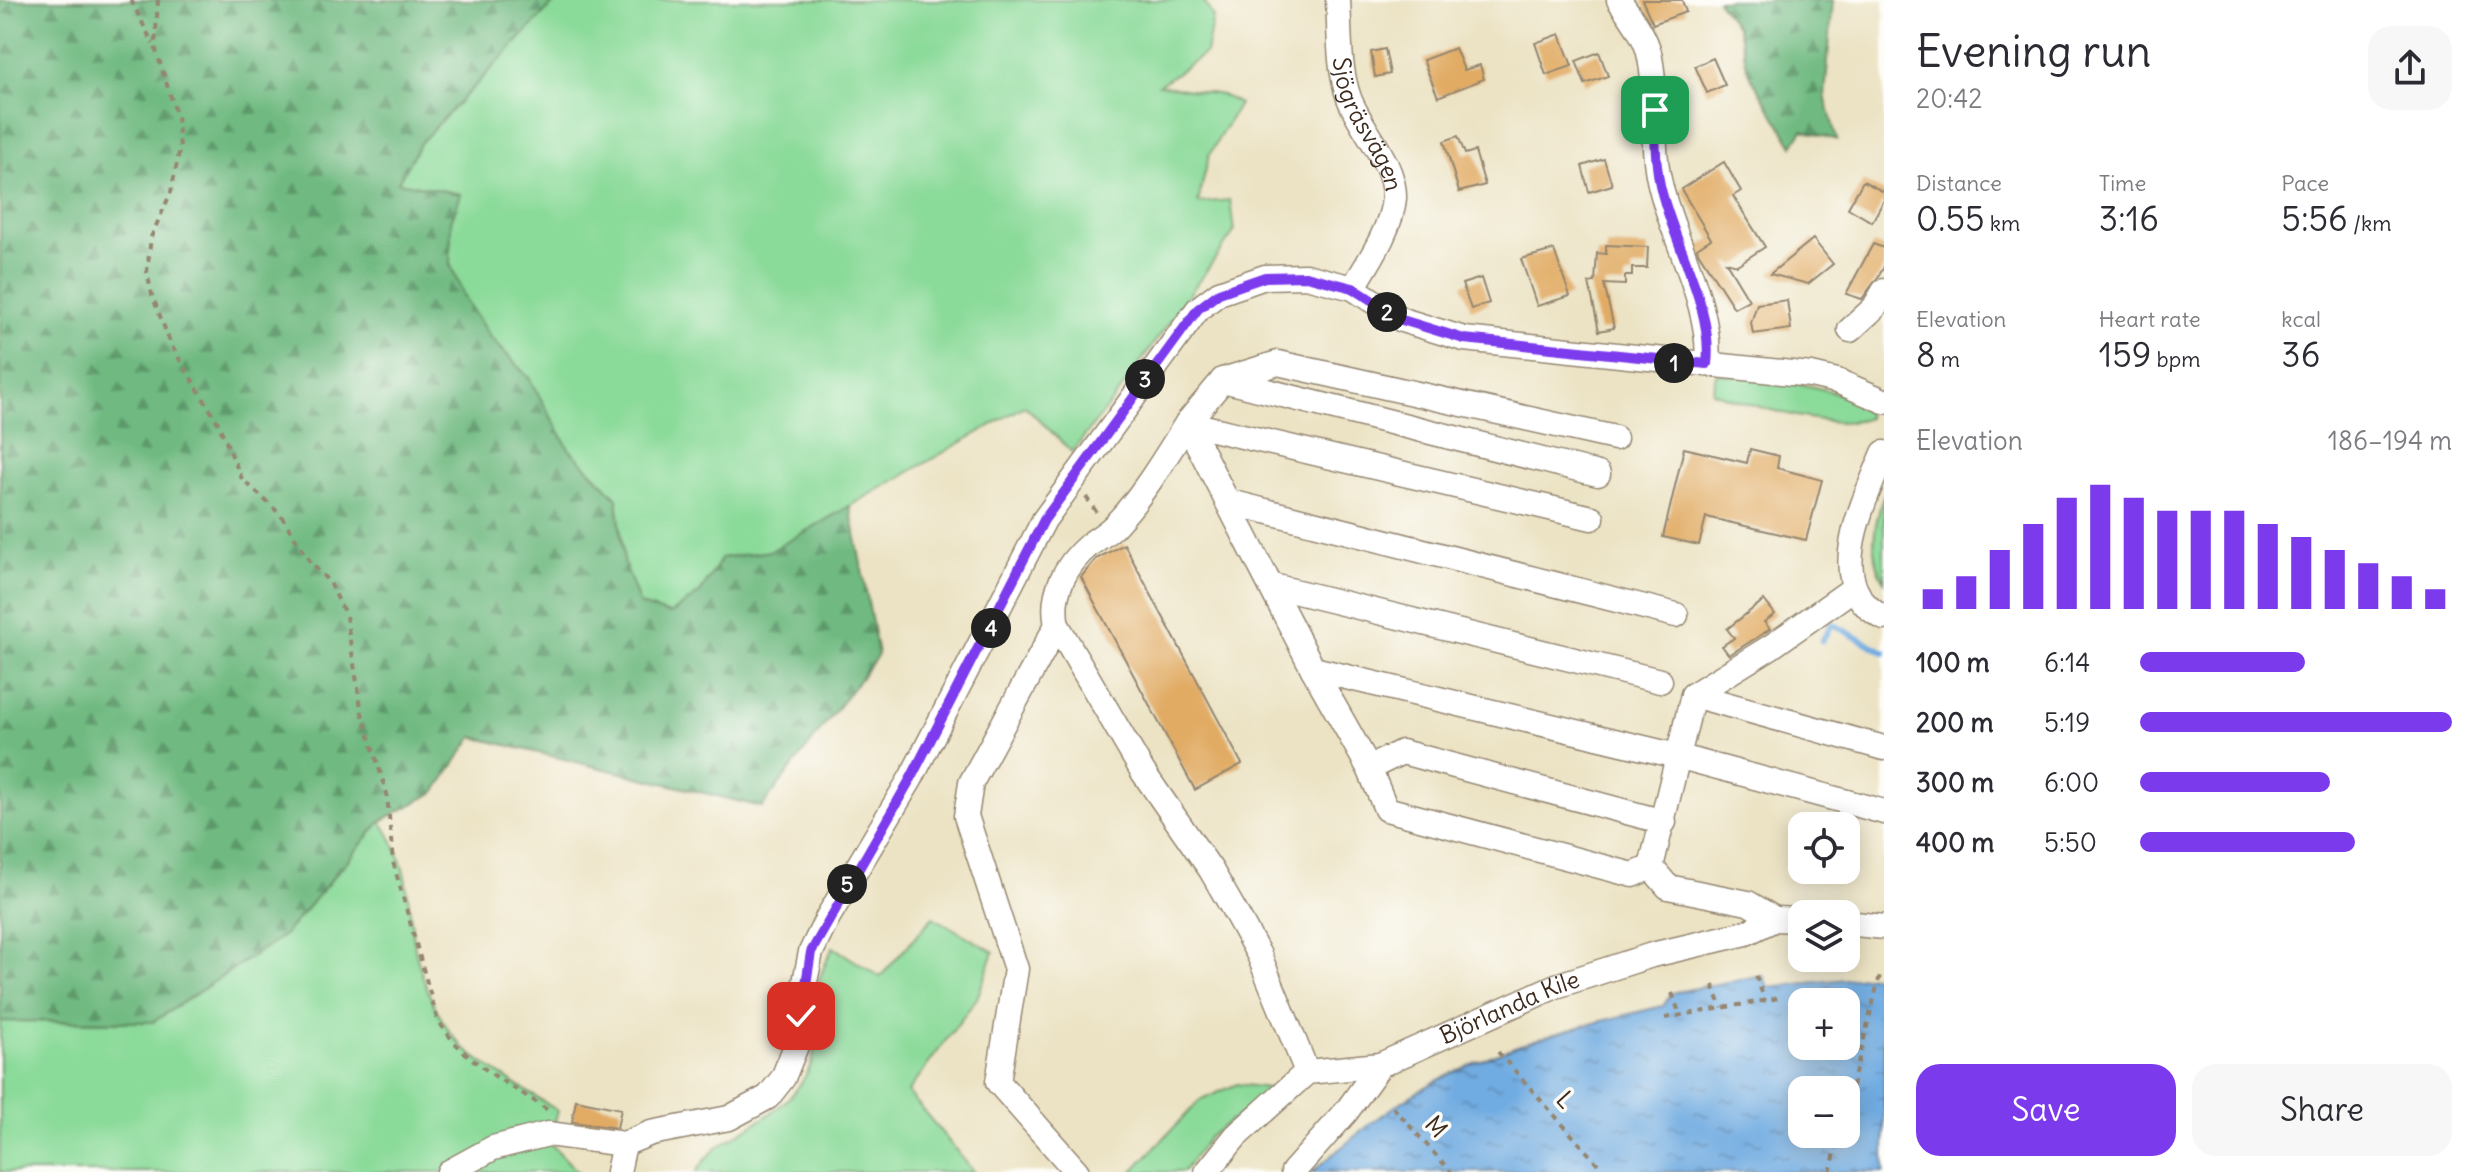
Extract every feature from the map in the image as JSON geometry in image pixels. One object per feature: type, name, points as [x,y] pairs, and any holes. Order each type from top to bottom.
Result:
[{"type":"street","name":"Sjögräsvägen","points":[[1338,0],[1343,81],[1350,102],[1388,171],[1394,194],[1393,210],[1353,288]]},
{"type":"street","points":[[1619,0],[1648,50],[1655,89],[1660,184],[1695,292],[1709,350],[1707,364]]},
{"type":"street","points":[[449,1172],[506,1144],[561,1133],[624,1144],[651,1133],[729,1118],[768,1097],[794,1058],[802,1031],[802,997],[811,952],[911,778],[1044,520],[1198,309],[1219,293],[1265,277],[1306,276],[1353,288],[1402,320],[1464,339],[1811,375],[1837,381],[1884,401]]},
{"type":"street","points":[[1850,330],[1863,321],[1884,291]]},
{"type":"street","points":[[1307,1072],[1259,955],[1238,917],[1211,870],[1143,772],[1057,625],[1052,606],[1058,586],[1088,546],[1114,527],[1187,423],[1223,380],[1278,363],[1615,438]]},
{"type":"street","points":[[1223,380],[1598,474]]},
{"type":"street","points":[[1187,423],[1313,669],[1369,768],[1386,809],[1633,875],[1651,867],[1693,695],[1772,646],[1854,588]]},
{"type":"street","points":[[1187,423],[1592,518]]},
{"type":"street","points":[[1884,453],[1849,562],[1854,588],[1871,610],[1884,618]]},
{"type":"street","points":[[1230,502],[1676,615]]},
{"type":"street","points":[[1273,586],[1660,681]]},
{"type":"street","points":[[1057,625],[971,783],[966,816],[1016,969],[998,1082],[1077,1172]]},
{"type":"street","points":[[1313,669],[1677,756],[1884,812]]},
{"type":"street","points":[[1693,695],[1884,748]]},
{"type":"street","points":[[1369,768],[1402,752],[1664,822]]},
{"type":"street","name":"Björlanda Kile","points":[[1651,867],[1668,887],[1748,903],[1775,919]]},
{"type":"street","name":"Björlanda Kile","points":[[1293,1172],[1346,1112],[1380,1065],[1556,986],[1652,955],[1746,933],[1775,919],[1788,919]]},
{"type":"street","points":[[1860,924],[1884,927]]},
{"type":"street","points":[[1207,1172],[1236,1136],[1307,1072],[1380,1065]]},
{"type":"street","points":[[618,1172],[624,1144]]},
{"type":"path","points":[[131,0],[155,47],[177,117],[180,148],[171,192],[151,237],[147,272],[171,345],[217,421],[242,479],[280,514],[311,563],[330,583],[346,616],[362,713],[387,794],[393,862],[437,1018],[448,1038],[468,1057],[555,1115],[561,1133]]},
{"type":"path","points":[[155,47],[158,0]]},
{"type":"path","points":[[1067,485],[1083,489],[1092,508],[1114,527]]},
{"type":"path","points":[[1855,1076],[1880,975]]},
{"type":"path","points":[[1756,976],[1765,1001]]},
{"type":"path","points":[[1713,985],[1722,1008]]},
{"type":"path","points":[[1672,993],[1680,1015]]},
{"type":"path","points":[[1665,1018],[1779,998]]},
{"type":"path","name":"L","points":[[1498,1052],[1605,1172]]},
{"type":"path","name":"M","points":[[1393,1107],[1451,1172]]},
{"type":"path","points":[[1830,1172],[1836,1148]]},
{"type":"green space","points":[[0,0],[557,0],[420,143],[398,182],[461,194],[451,221],[450,264],[466,301],[490,337],[529,378],[569,449],[617,498],[624,562],[640,605],[670,614],[700,593],[722,558],[771,551],[850,506],[878,655],[762,807],[473,737],[435,792],[381,821],[284,935],[153,1022],[0,1021]]},
{"type":"green space","points":[[557,0],[1203,0],[1213,17],[1206,53],[1159,85],[1222,95],[1239,104],[1209,155],[1198,203],[1230,200],[1234,232],[1120,391],[1072,452],[1025,406],[771,551],[722,558],[700,593],[670,614],[640,605],[624,562],[617,498],[569,449],[529,378],[490,337],[466,301],[450,264],[451,221],[461,194],[397,182],[420,143]]},
{"type":"green space","points":[[1717,0],[1833,0],[1825,96],[1837,140],[1803,130],[1793,146],[1749,74],[1738,29]]},
{"type":"green space","points":[[1716,374],[1776,380],[1826,390],[1862,406],[1868,418],[1836,422],[1746,403],[1712,392]]},
{"type":"green space","points":[[1884,494],[1884,581],[1876,561],[1874,539]]},
{"type":"green space","points":[[381,821],[402,863],[419,964],[428,992],[442,1019],[466,1050],[558,1111],[549,1142],[578,1172],[0,1172],[0,1021],[153,1022],[284,935]]},
{"type":"green space","points":[[933,917],[994,952],[977,998],[908,1092],[974,1172],[696,1172],[717,1148],[791,1096],[808,1071],[816,1041],[815,995],[833,947],[880,977]]},
{"type":"green space","points":[[1237,1084],[1274,1089],[1209,1137],[1183,1172],[1132,1172],[1199,1101]]},
{"type":"water","points":[[1763,975],[1768,987],[1884,975],[1884,1172],[1312,1172],[1383,1114],[1457,1071],[1490,1056],[1558,1033],[1663,1006],[1672,993]]},
{"type":"building","points":[[1642,0],[1682,0],[1686,12],[1653,24]]},
{"type":"building","points":[[1560,34],[1572,66],[1546,75],[1535,43]]},
{"type":"building","points":[[1455,48],[1464,70],[1480,65],[1484,79],[1438,97],[1423,60]]},
{"type":"building","points":[[1385,49],[1390,74],[1375,77],[1371,52]]},
{"type":"building","points":[[1599,52],[1608,76],[1585,84],[1576,61]]},
{"type":"building","points":[[1713,58],[1725,85],[1707,93],[1695,66]]},
{"type":"building","points":[[1458,136],[1465,154],[1475,151],[1485,185],[1459,192],[1444,141]]},
{"type":"building","points":[[1604,159],[1612,185],[1589,192],[1582,166]]},
{"type":"building","points":[[1724,162],[1741,191],[1733,196],[1765,247],[1737,265],[1726,262],[1749,300],[1734,308],[1698,252],[1697,248],[1711,239],[1681,189]]},
{"type":"building","points":[[1863,181],[1884,192],[1884,200],[1872,222],[1848,208]]},
{"type":"building","points":[[1813,239],[1833,264],[1808,284],[1770,274]]},
{"type":"building","points":[[1873,244],[1884,248],[1884,267],[1862,299],[1846,294]]},
{"type":"building","points":[[1606,245],[1648,247],[1647,268],[1632,268],[1632,276],[1625,276],[1625,285],[1604,284],[1614,328],[1599,331],[1589,283],[1595,282],[1597,253],[1606,254]]},
{"type":"building","points":[[1554,250],[1570,296],[1537,306],[1521,259]]},
{"type":"building","points":[[1481,278],[1489,303],[1471,309],[1462,284]]},
{"type":"building","points":[[1787,300],[1791,329],[1753,334],[1751,323],[1757,304]]},
{"type":"building","points":[[1684,448],[1747,463],[1750,449],[1779,456],[1777,468],[1822,480],[1806,540],[1706,517],[1699,545],[1663,537]]},
{"type":"building","points":[[1124,544],[1242,764],[1195,790],[1081,577],[1096,559]]},
{"type":"building","points":[[1764,600],[1775,614],[1764,622],[1770,629],[1729,655],[1722,646],[1734,638],[1727,629]]},
{"type":"building","points":[[576,1100],[621,1109],[617,1128],[572,1122]]},
{"type":"waterway","points":[[1822,641],[1832,624],[1884,652]]},
{"type":"route","points":[[801,1016],[805,974],[811,952],[828,917],[911,778],[998,615],[1044,520],[1124,406],[1198,309],[1219,293],[1265,277],[1306,276],[1333,280],[1353,288],[1402,320],[1464,339],[1707,364],[1709,350],[1695,292],[1660,184],[1655,110]]}]
